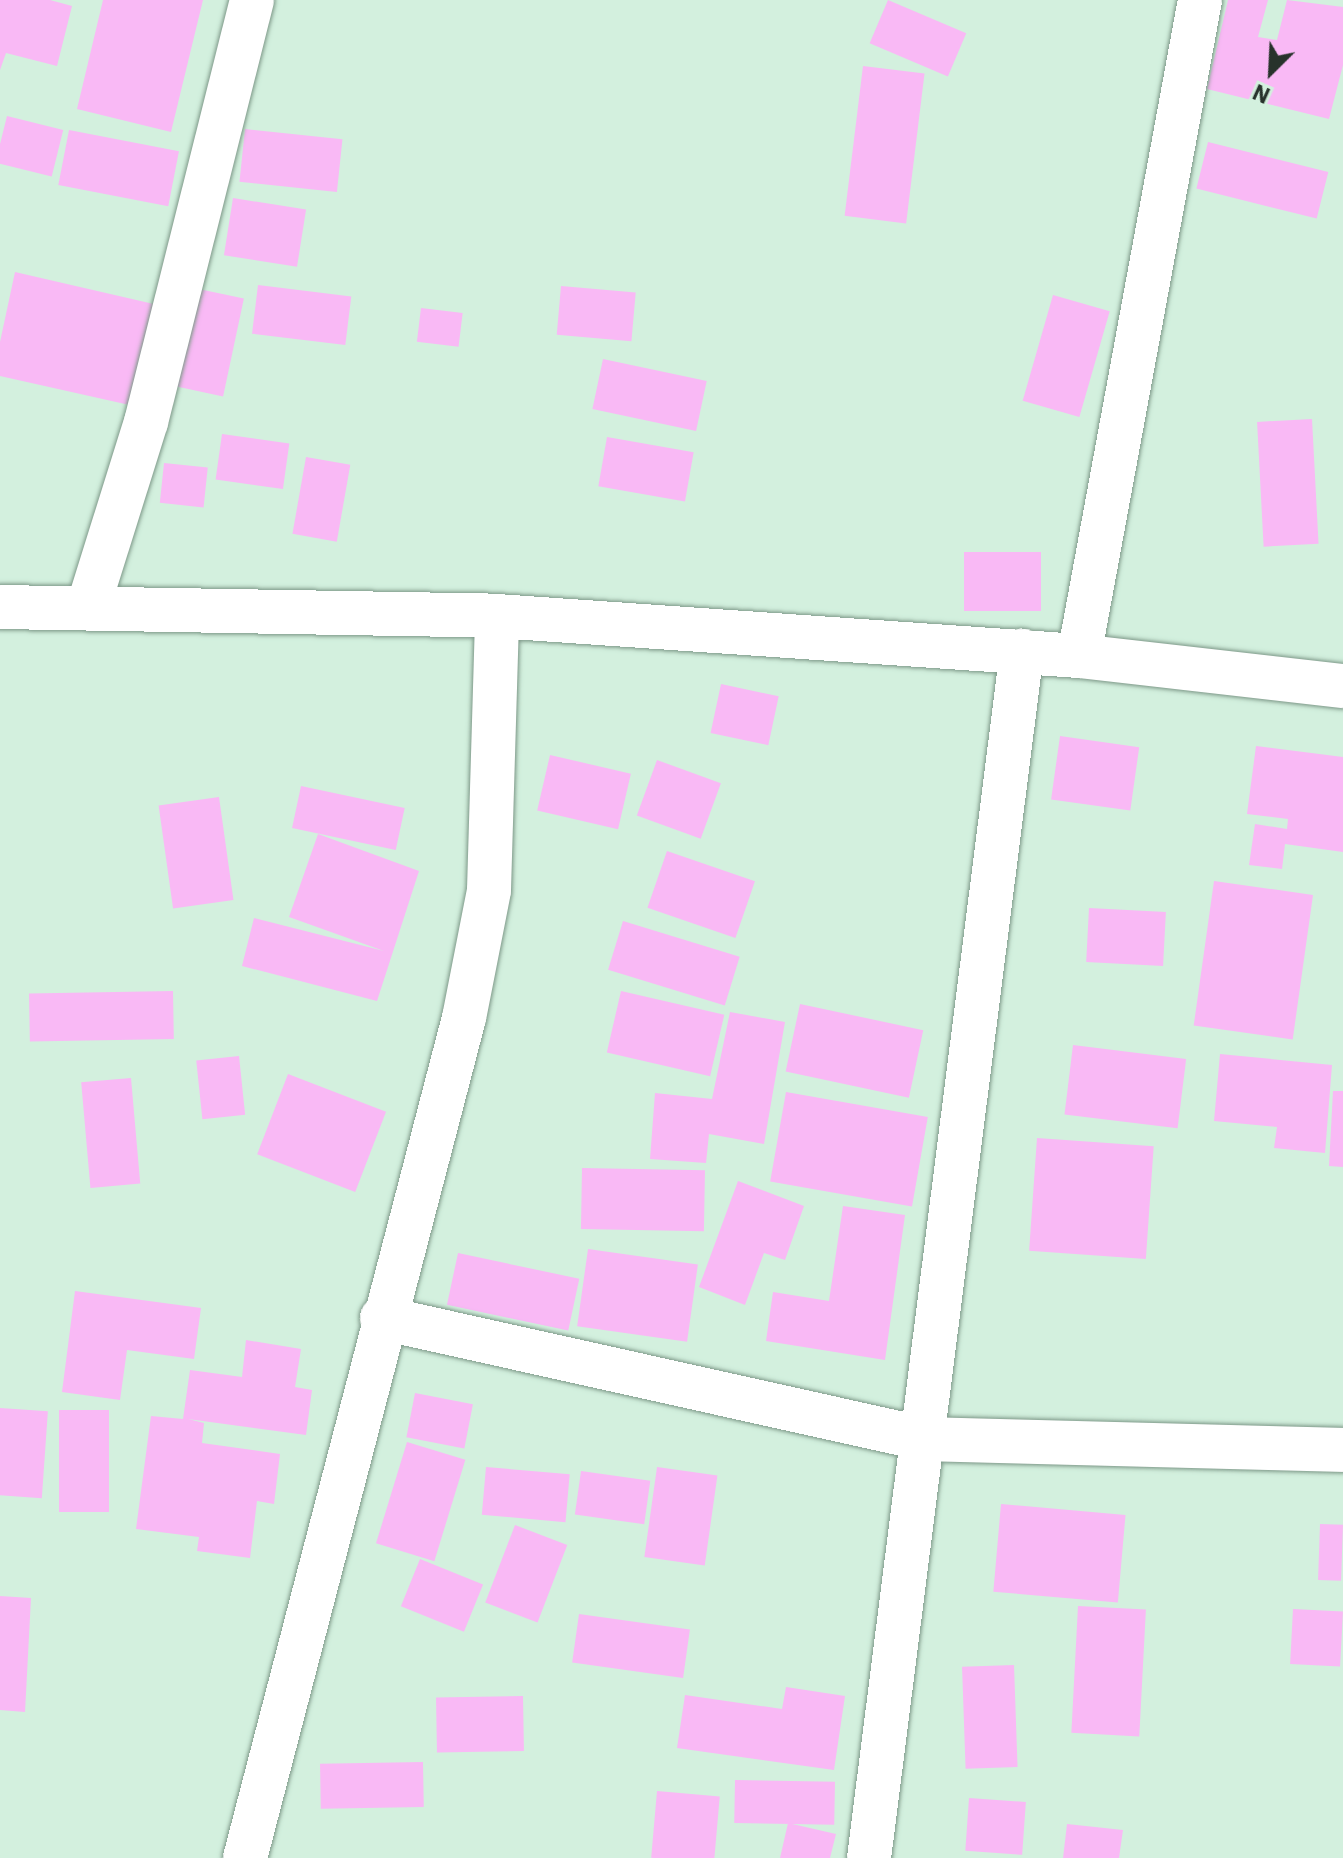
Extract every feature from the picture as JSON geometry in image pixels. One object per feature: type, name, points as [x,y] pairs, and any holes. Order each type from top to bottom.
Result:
[{"type":"street","points":[[88,607],[146,422],[252,0]]},
{"type":"street","points":[[1079,656],[1200,0]]},
{"type":"street","points":[[0,607],[497,616],[1022,651],[1343,686]]},
{"type":"street","points":[[245,1858],[382,1318],[464,1018],[489,890],[497,616]]},
{"type":"street","points":[[869,1858],[925,1439],[1022,651]]},
{"type":"street","points":[[382,1318],[925,1439],[1343,1450]]},
{"type":"building","points":[[0,0],[50,0],[72,6],[57,66],[6,53],[0,70]]},
{"type":"building","points":[[103,0],[203,0],[171,132],[77,109]]},
{"type":"building","points":[[888,0],[966,33],[948,76],[870,43]]},
{"type":"building","points":[[1228,0],[1268,0],[1258,37],[1277,40],[1287,0],[1343,7],[1343,65],[1329,119],[1207,89]]},
{"type":"building","points":[[863,66],[925,74],[906,223],[845,216]]},
{"type":"building","points":[[7,116],[63,130],[52,177],[0,164],[0,144]]},
{"type":"building","points":[[245,129],[342,139],[337,192],[239,182]]},
{"type":"building","points":[[69,130],[179,151],[168,206],[58,185]]},
{"type":"building","points":[[1208,142],[1328,172],[1317,219],[1196,189]]},
{"type":"building","points":[[233,198],[306,210],[297,267],[224,255]]},
{"type":"building","points":[[15,272],[158,305],[134,406],[0,376],[0,342]]},
{"type":"building","points":[[258,285],[351,296],[345,345],[252,334]]},
{"type":"building","points":[[561,286],[636,293],[631,341],[557,335]]},
{"type":"building","points":[[194,288],[244,299],[223,396],[173,386]]},
{"type":"building","points":[[1053,295],[1110,311],[1079,417],[1023,401]]},
{"type":"building","points":[[421,308],[463,313],[459,347],[417,342]]},
{"type":"building","points":[[603,359],[707,381],[696,431],[592,409]]},
{"type":"building","points":[[1312,419],[1319,544],[1264,547],[1257,422]]},
{"type":"building","points":[[222,434],[289,443],[283,489],[216,480]]},
{"type":"building","points":[[607,437],[694,452],[685,502],[598,486]]},
{"type":"building","points":[[306,457],[350,465],[337,542],[292,534]]},
{"type":"building","points":[[164,463],[208,468],[204,507],[160,503]]},
{"type":"building","points":[[964,552],[1041,552],[1041,611],[964,611]]},
{"type":"building","points":[[721,684],[779,696],[768,745],[711,733]]},
{"type":"building","points":[[1060,736],[1139,747],[1130,811],[1051,799]]},
{"type":"building","points":[[1256,746],[1343,757],[1343,852],[1285,844],[1282,869],[1249,865],[1255,824],[1287,829],[1288,819],[1247,814]]},
{"type":"building","points":[[550,755],[631,774],[618,829],[537,811]]},
{"type":"building","points":[[657,760],[721,783],[701,839],[637,815]]},
{"type":"building","points":[[301,786],[405,808],[396,850],[292,828]]},
{"type":"building","points":[[219,797],[233,900],[173,908],[159,805]]},
{"type":"building","points":[[318,834],[419,871],[377,1001],[242,966],[254,918],[384,951],[289,917]]},
{"type":"building","points":[[667,851],[755,881],[735,938],[647,908]]},
{"type":"building","points":[[1214,881],[1313,895],[1293,1039],[1194,1026]]},
{"type":"building","points":[[1089,908],[1166,912],[1163,966],[1086,962]]},
{"type":"building","points":[[623,921],[740,957],[725,1005],[608,970]]},
{"type":"building","points":[[173,991],[174,1039],[30,1042],[29,994]]},
{"type":"building","points":[[621,991],[724,1015],[710,1076],[607,1052]]},
{"type":"building","points":[[800,1004],[923,1030],[909,1098],[786,1071]]},
{"type":"building","points":[[730,1012],[785,1022],[764,1144],[709,1134],[706,1163],[650,1159],[655,1093],[712,1099]]},
{"type":"building","points":[[1073,1045],[1186,1059],[1178,1128],[1064,1114]]},
{"type":"building","points":[[1220,1054],[1332,1065],[1325,1153],[1274,1148],[1277,1127],[1214,1121]]},
{"type":"building","points":[[239,1056],[245,1115],[202,1119],[196,1060]]},
{"type":"building","points":[[288,1074],[386,1112],[355,1192],[257,1154]]},
{"type":"building","points":[[131,1078],[140,1184],[90,1188],[81,1082]]},
{"type":"building","points":[[1333,1091],[1343,1091],[1343,1167],[1329,1166]]},
{"type":"building","points":[[786,1092],[928,1117],[912,1207],[770,1182]]},
{"type":"building","points":[[1037,1138],[1154,1146],[1146,1259],[1029,1251]]},
{"type":"building","points":[[582,1168],[705,1170],[704,1231],[581,1229]]},
{"type":"building","points":[[738,1181],[804,1206],[785,1260],[764,1253],[745,1305],[699,1287]]},
{"type":"building","points":[[843,1206],[905,1215],[885,1360],[766,1341],[773,1292],[829,1301]]},
{"type":"building","points":[[588,1249],[698,1264],[687,1342],[577,1326]]},
{"type":"building","points":[[458,1253],[579,1279],[568,1331],[447,1305]]},
{"type":"building","points":[[75,1291],[201,1308],[194,1359],[127,1350],[120,1400],[62,1392]]},
{"type":"building","points":[[246,1340],[301,1349],[295,1387],[312,1390],[306,1435],[188,1419],[204,1423],[202,1443],[280,1454],[274,1504],[257,1501],[250,1558],[197,1551],[199,1537],[136,1529],[151,1416],[183,1419],[190,1370],[242,1377]]},
{"type":"building","points":[[415,1393],[473,1404],[464,1448],[406,1437]]},
{"type":"building","points":[[0,1408],[48,1411],[42,1498],[0,1495]]},
{"type":"building","points":[[59,1410],[109,1410],[109,1512],[59,1512]]},
{"type":"building","points":[[407,1442],[465,1460],[434,1561],[376,1543]]},
{"type":"building","points":[[486,1467],[570,1474],[565,1522],[482,1515]]},
{"type":"building","points":[[657,1467],[717,1475],[705,1566],[644,1557]]},
{"type":"building","points":[[581,1471],[650,1481],[644,1524],[575,1515]]},
{"type":"building","points":[[1001,1504],[1126,1515],[1118,1603],[993,1592]]},
{"type":"building","points":[[1320,1524],[1343,1525],[1341,1581],[1318,1580]]},
{"type":"building","points":[[515,1525],[567,1545],[538,1623],[485,1602]]},
{"type":"building","points":[[420,1559],[483,1584],[464,1632],[401,1606]]},
{"type":"building","points":[[0,1596],[31,1598],[25,1712],[0,1710]]},
{"type":"building","points":[[1078,1606],[1146,1610],[1139,1736],[1071,1733]]},
{"type":"building","points":[[1293,1609],[1343,1612],[1340,1667],[1290,1664]]},
{"type":"building","points":[[579,1614],[690,1630],[683,1678],[572,1663]]},
{"type":"building","points":[[1014,1665],[1018,1767],[966,1769],[962,1667]]},
{"type":"building","points":[[786,1687],[845,1696],[834,1770],[677,1748],[685,1695],[782,1709]]},
{"type":"building","points":[[523,1696],[524,1751],[437,1753],[436,1698]]},
{"type":"building","points":[[423,1762],[424,1807],[321,1809],[320,1764]]},
{"type":"building","points":[[735,1780],[835,1782],[834,1825],[734,1823]]},
{"type":"building","points":[[657,1791],[720,1796],[714,1858],[651,1858]]},
{"type":"building","points":[[969,1798],[1026,1802],[1022,1855],[965,1851]]},
{"type":"building","points":[[788,1823],[836,1834],[830,1858],[780,1858]]},
{"type":"building","points":[[1067,1824],[1123,1830],[1119,1858],[1063,1858]]}]
